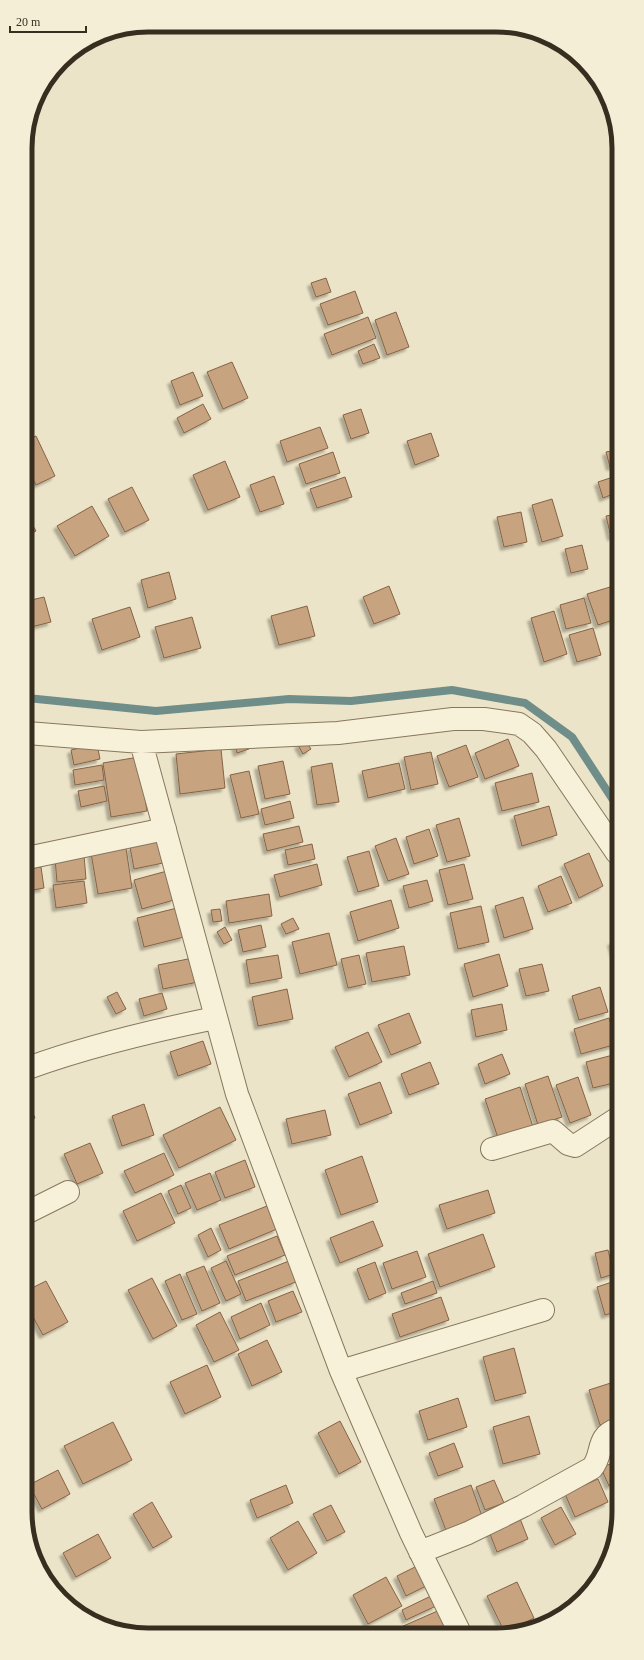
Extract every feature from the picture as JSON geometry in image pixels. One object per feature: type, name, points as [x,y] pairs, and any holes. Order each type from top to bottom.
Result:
[{"type":"street","points":[[32,734],[141,742],[338,733],[453,719],[484,719],[519,724],[532,733],[546,749],[612,846]]},
{"type":"street","points":[[141,742],[166,829],[215,1018],[237,1094],[341,1371],[420,1552],[458,1628]]},
{"type":"street","points":[[32,857],[166,829]]},
{"type":"street","points":[[32,1067],[61,1056],[165,1028],[215,1018]]},
{"type":"street","points":[[492,1150],[553,1131],[568,1144],[575,1146],[612,1122]]},
{"type":"street","points":[[32,1210],[68,1192]]},
{"type":"street","points":[[341,1371],[543,1310]]},
{"type":"street","points":[[420,1552],[468,1533],[592,1468],[596,1462],[602,1441],[612,1432]]},
{"type":"building","points":[[326,278],[331,292],[316,297],[311,283]]},
{"type":"building","points":[[355,291],[363,313],[328,325],[320,304]]},
{"type":"building","points":[[396,312],[409,347],[387,355],[375,320]]},
{"type":"building","points":[[368,317],[376,338],[332,355],[324,334]]},
{"type":"building","points":[[374,344],[380,358],[363,364],[358,351]]},
{"type":"building","points":[[232,362],[248,398],[223,409],[207,372]]},
{"type":"building","points":[[193,372],[203,396],[180,405],[171,381]]},
{"type":"building","points":[[203,404],[211,419],[184,433],[177,418]]},
{"type":"building","points":[[361,409],[369,433],[351,439],[343,415]]},
{"type":"building","points":[[320,427],[328,448],[287,462],[280,441]]},
{"type":"building","points":[[431,433],[439,456],[415,465],[407,441]]},
{"type":"building","points":[[36,436],[55,476],[36,485],[32,477],[32,438]]},
{"type":"building","points":[[612,451],[612,467],[610,467],[606,452]]},
{"type":"building","points":[[333,452],[340,473],[306,484],[299,464]]},
{"type":"building","points":[[225,461],[240,497],[208,510],[193,475]]},
{"type":"building","points":[[274,476],[284,504],[260,512],[250,485]]},
{"type":"building","points":[[345,477],[352,497],[317,508],[310,489]]},
{"type":"building","points":[[612,477],[612,495],[603,498],[598,482]]},
{"type":"building","points":[[132,487],[149,520],[125,532],[108,499]]},
{"type":"building","points":[[552,499],[563,536],[542,542],[532,505]]},
{"type":"building","points":[[92,506],[109,536],[75,556],[57,526]]},
{"type":"building","points":[[521,512],[527,542],[504,547],[497,517]]},
{"type":"building","points":[[612,515],[612,537],[611,537],[606,516]]},
{"type":"building","points":[[32,524],[36,531],[32,533]]},
{"type":"building","points":[[582,545],[588,569],[571,573],[565,549]]},
{"type":"building","points":[[169,572],[176,599],[148,608],[141,580]]},
{"type":"building","points":[[389,586],[400,614],[374,624],[363,597]]},
{"type":"building","points":[[610,587],[612,593],[612,620],[598,625],[587,594]]},
{"type":"building","points":[[44,597],[51,622],[32,627],[32,600]]},
{"type":"building","points":[[584,598],[591,623],[566,629],[560,605]]},
{"type":"building","points":[[307,606],[315,636],[279,645],[271,616]]},
{"type":"building","points":[[130,607],[140,637],[102,650],[92,619]]},
{"type":"building","points":[[554,611],[567,654],[544,662],[531,618]]},
{"type":"building","points":[[192,617],[201,648],[164,658],[155,627]]},
{"type":"building","points":[[593,628],[601,655],[577,662],[569,635]]},
{"type":"building","points":[[508,739],[519,766],[485,779],[475,753]]},
{"type":"building","points":[[305,740],[311,749],[303,754],[298,745]]},
{"type":"building","points":[[247,741],[249,749],[237,753],[235,745]]},
{"type":"building","points":[[97,744],[100,759],[74,765],[71,750]]},
{"type":"building","points":[[466,745],[478,777],[449,787],[437,756]]},
{"type":"building","points":[[221,749],[225,788],[180,794],[176,754]]},
{"type":"building","points":[[431,752],[438,784],[411,790],[404,757]]},
{"type":"building","points":[[139,757],[147,811],[111,817],[103,763]]},
{"type":"building","points":[[283,761],[290,794],[265,799],[258,766]]},
{"type":"building","points":[[332,763],[339,802],[317,805],[311,767]]},
{"type":"building","points":[[399,763],[405,789],[368,798],[362,771]]},
{"type":"building","points":[[102,765],[104,780],[75,785],[73,770]]},
{"type":"building","points":[[249,771],[259,814],[241,818],[230,775]]},
{"type":"building","points":[[532,773],[539,802],[502,811],[495,783]]},
{"type":"building","points":[[104,786],[107,801],[81,807],[78,791]]},
{"type":"building","points":[[290,801],[294,818],[265,825],[261,809]]},
{"type":"building","points":[[549,806],[557,835],[522,846],[514,816]]},
{"type":"building","points":[[459,818],[470,856],[447,862],[436,825]]},
{"type":"building","points":[[299,826],[303,842],[267,851],[263,834]]},
{"type":"building","points":[[429,829],[438,856],[414,864],[406,837]]},
{"type":"building","points":[[396,838],[409,874],[388,881],[375,846]]},
{"type":"building","points":[[159,841],[163,863],[134,869],[130,847]]},
{"type":"building","points":[[312,844],[315,859],[288,865],[285,850]]},
{"type":"building","points":[[126,848],[132,888],[98,894],[91,853]]},
{"type":"building","points":[[369,851],[379,886],[358,892],[347,857]]},
{"type":"building","points":[[589,853],[603,886],[579,898],[564,864]]},
{"type":"building","points":[[84,855],[86,879],[57,882],[55,859]]},
{"type":"building","points":[[317,864],[322,885],[280,897],[274,875]]},
{"type":"building","points":[[464,864],[473,899],[448,905],[439,870]]},
{"type":"building","points":[[41,867],[44,888],[32,890],[32,868]]},
{"type":"building","points":[[167,871],[174,900],[142,909],[134,880]]},
{"type":"building","points":[[561,876],[572,903],[548,912],[538,886]]},
{"type":"building","points":[[427,880],[433,901],[409,908],[403,886]]},
{"type":"building","points":[[84,881],[87,903],[56,908],[53,885]]},
{"type":"building","points":[[269,894],[272,916],[229,923],[226,901]]},
{"type":"building","points":[[523,897],[533,929],[504,938],[495,906]]},
{"type":"building","points":[[391,900],[399,928],[358,941],[350,912]]},
{"type":"building","points":[[481,906],[489,942],[458,949],[450,913]]},
{"type":"building","points":[[177,908],[184,937],[144,947],[137,918]]},
{"type":"building","points":[[220,909],[222,921],[213,922],[211,910]]},
{"type":"building","points":[[293,918],[299,929],[286,934],[281,924]]},
{"type":"building","points":[[261,925],[266,947],[243,952],[238,930]]},
{"type":"building","points":[[225,927],[232,940],[224,944],[217,932]]},
{"type":"building","points":[[329,933],[337,965],[300,974],[292,942]]},
{"type":"building","points":[[404,946],[410,975],[372,982],[366,953]]},
{"type":"building","points":[[499,954],[508,986],[473,997],[464,964]]},
{"type":"building","points":[[278,955],[282,978],[250,984],[246,960]]},
{"type":"building","points":[[359,955],[366,984],[348,988],[341,959]]},
{"type":"building","points":[[193,958],[198,982],[163,989],[158,965]]},
{"type":"building","points":[[542,964],[549,991],[526,996],[519,969]]},
{"type":"building","points":[[600,987],[608,1012],[579,1020],[572,996]]},
{"type":"building","points":[[287,989],[293,1019],[258,1026],[252,997]]},
{"type":"building","points":[[117,992],[126,1009],[116,1014],[107,997]]},
{"type":"building","points":[[162,993],[167,1009],[144,1016],[139,999]]},
{"type":"building","points":[[502,1004],[507,1030],[476,1037],[471,1010]]},
{"type":"building","points":[[409,1013],[421,1043],[391,1055],[378,1025]]},
{"type":"building","points":[[609,1018],[612,1028],[612,1045],[581,1054],[574,1029]]},
{"type":"building","points":[[368,1032],[382,1062],[349,1077],[335,1047]]},
{"type":"building","points":[[203,1041],[211,1064],[178,1076],[170,1052]]},
{"type":"building","points":[[502,1054],[510,1074],[485,1084],[478,1064]]},
{"type":"building","points":[[612,1055],[612,1083],[593,1088],[586,1062]]},
{"type":"building","points":[[430,1062],[439,1084],[409,1095],[401,1074]]},
{"type":"building","points":[[548,1076],[562,1117],[538,1125],[525,1084]]},
{"type":"building","points":[[578,1077],[591,1115],[570,1123],[556,1085]]},
{"type":"building","points":[[380,1082],[392,1113],[360,1125],[348,1094]]},
{"type":"building","points":[[520,1087],[534,1130],[499,1141],[485,1099]]},
{"type":"building","points":[[144,1104],[154,1135],[122,1146],[112,1116]]},
{"type":"building","points":[[220,1107],[236,1140],[179,1168],[163,1135]]},
{"type":"building","points":[[325,1110],[331,1135],[292,1144],[286,1119]]},
{"type":"building","points":[[32,1111],[35,1118],[32,1119]]},
{"type":"building","points":[[90,1143],[103,1173],[77,1184],[64,1154]]},
{"type":"building","points":[[164,1153],[174,1175],[135,1193],[124,1171]]},
{"type":"building","points":[[362,1156],[378,1202],[341,1215],[325,1170]]},
{"type":"building","points":[[245,1160],[255,1187],[225,1198],[215,1172]]},
{"type":"building","points":[[210,1173],[221,1200],[197,1210],[185,1183]]},
{"type":"building","points":[[181,1185],[191,1208],[178,1214],[168,1191]]},
{"type":"building","points":[[488,1190],[495,1213],[447,1229],[439,1205]]},
{"type":"building","points":[[161,1193],[175,1223],[137,1241],[123,1211]]},
{"type":"building","points":[[267,1206],[277,1229],[229,1249],[219,1225]]},
{"type":"building","points":[[373,1221],[383,1246],[340,1263],[330,1238]]},
{"type":"building","points":[[211,1228],[221,1250],[208,1257],[198,1235]]},
{"type":"building","points":[[483,1234],[495,1267],[440,1287],[428,1254]]},
{"type":"building","points":[[277,1236],[285,1255],[235,1275],[227,1256]]},
{"type":"building","points":[[608,1250],[612,1266],[612,1275],[601,1278],[595,1253]]},
{"type":"building","points":[[417,1251],[426,1277],[392,1289],[383,1263]]},
{"type":"building","points":[[226,1261],[241,1294],[226,1301],[211,1268]]},
{"type":"building","points":[[289,1261],[296,1282],[246,1301],[238,1281]]},
{"type":"building","points":[[375,1262],[386,1293],[369,1300],[357,1269]]},
{"type":"building","points":[[204,1266],[220,1303],[202,1311],[186,1273]]},
{"type":"building","points":[[180,1274],[197,1314],[182,1320],[165,1281]]},
{"type":"building","points":[[152,1278],[177,1326],[153,1339],[128,1290]]},
{"type":"building","points":[[46,1281],[68,1322],[43,1335],[32,1315],[32,1288]]},
{"type":"building","points":[[433,1281],[437,1293],[405,1304],[401,1293]]},
{"type":"building","points":[[612,1282],[612,1313],[605,1315],[597,1287]]},
{"type":"building","points":[[293,1291],[302,1312],[276,1322],[268,1301]]},
{"type":"building","points":[[441,1297],[449,1320],[400,1337],[392,1314]]},
{"type":"building","points":[[261,1303],[270,1325],[240,1339],[231,1317]]},
{"type":"building","points":[[220,1312],[239,1350],[214,1362],[196,1325]]},
{"type":"building","points":[[267,1340],[282,1372],[252,1386],[238,1354]]},
{"type":"building","points":[[514,1348],[526,1393],[495,1401],[483,1357]]},
{"type":"building","points":[[207,1365],[221,1397],[185,1414],[170,1382]]},
{"type":"building","points":[[612,1383],[612,1421],[600,1425],[589,1390]]},
{"type":"building","points":[[458,1398],[467,1427],[428,1440],[419,1411]]},
{"type":"building","points":[[529,1416],[540,1454],[503,1464],[493,1427]]},
{"type":"building","points":[[340,1421],[361,1462],[339,1474],[318,1433]]},
{"type":"building","points":[[113,1422],[132,1460],[83,1484],[64,1446]]},
{"type":"building","points":[[454,1443],[463,1467],[438,1476],[429,1453]]},
{"type":"building","points":[[612,1463],[612,1484],[609,1486],[601,1468]]},
{"type":"building","points":[[58,1470],[70,1494],[42,1509],[32,1491],[32,1483]]},
{"type":"building","points":[[598,1479],[608,1502],[575,1517],[565,1494]]},
{"type":"building","points":[[494,1480],[504,1503],[485,1510],[476,1487]]},
{"type":"building","points":[[286,1485],[293,1503],[257,1518],[250,1500]]},
{"type":"building","points":[[471,1485],[483,1519],[447,1533],[434,1499]]},
{"type":"building","points":[[152,1502],[172,1537],[153,1548],[133,1514]]},
{"type":"building","points":[[331,1505],[345,1532],[327,1541],[313,1514]]},
{"type":"building","points":[[561,1507],[576,1534],[555,1545],[541,1518]]},
{"type":"building","points":[[519,1516],[528,1539],[497,1552],[488,1529]]},
{"type":"building","points":[[298,1521],[317,1553],[288,1570],[270,1538]]},
{"type":"building","points":[[98,1534],[111,1558],[76,1577],[63,1553]]},
{"type":"building","points":[[421,1564],[430,1584],[406,1596],[397,1576]]},
{"type":"building","points":[[386,1577],[402,1606],[368,1624],[353,1595]]},
{"type":"building","points":[[517,1582],[534,1618],[519,1625],[502,1628],[487,1596]]},
{"type":"building","points":[[431,1596],[436,1606],[406,1620],[402,1610]]},
{"type":"building","points":[[442,1609],[447,1628],[399,1628]]},
{"type":"waterway","points":[[32,699],[156,711],[289,699],[351,701],[452,690],[525,703],[572,737],[612,798]]}]
